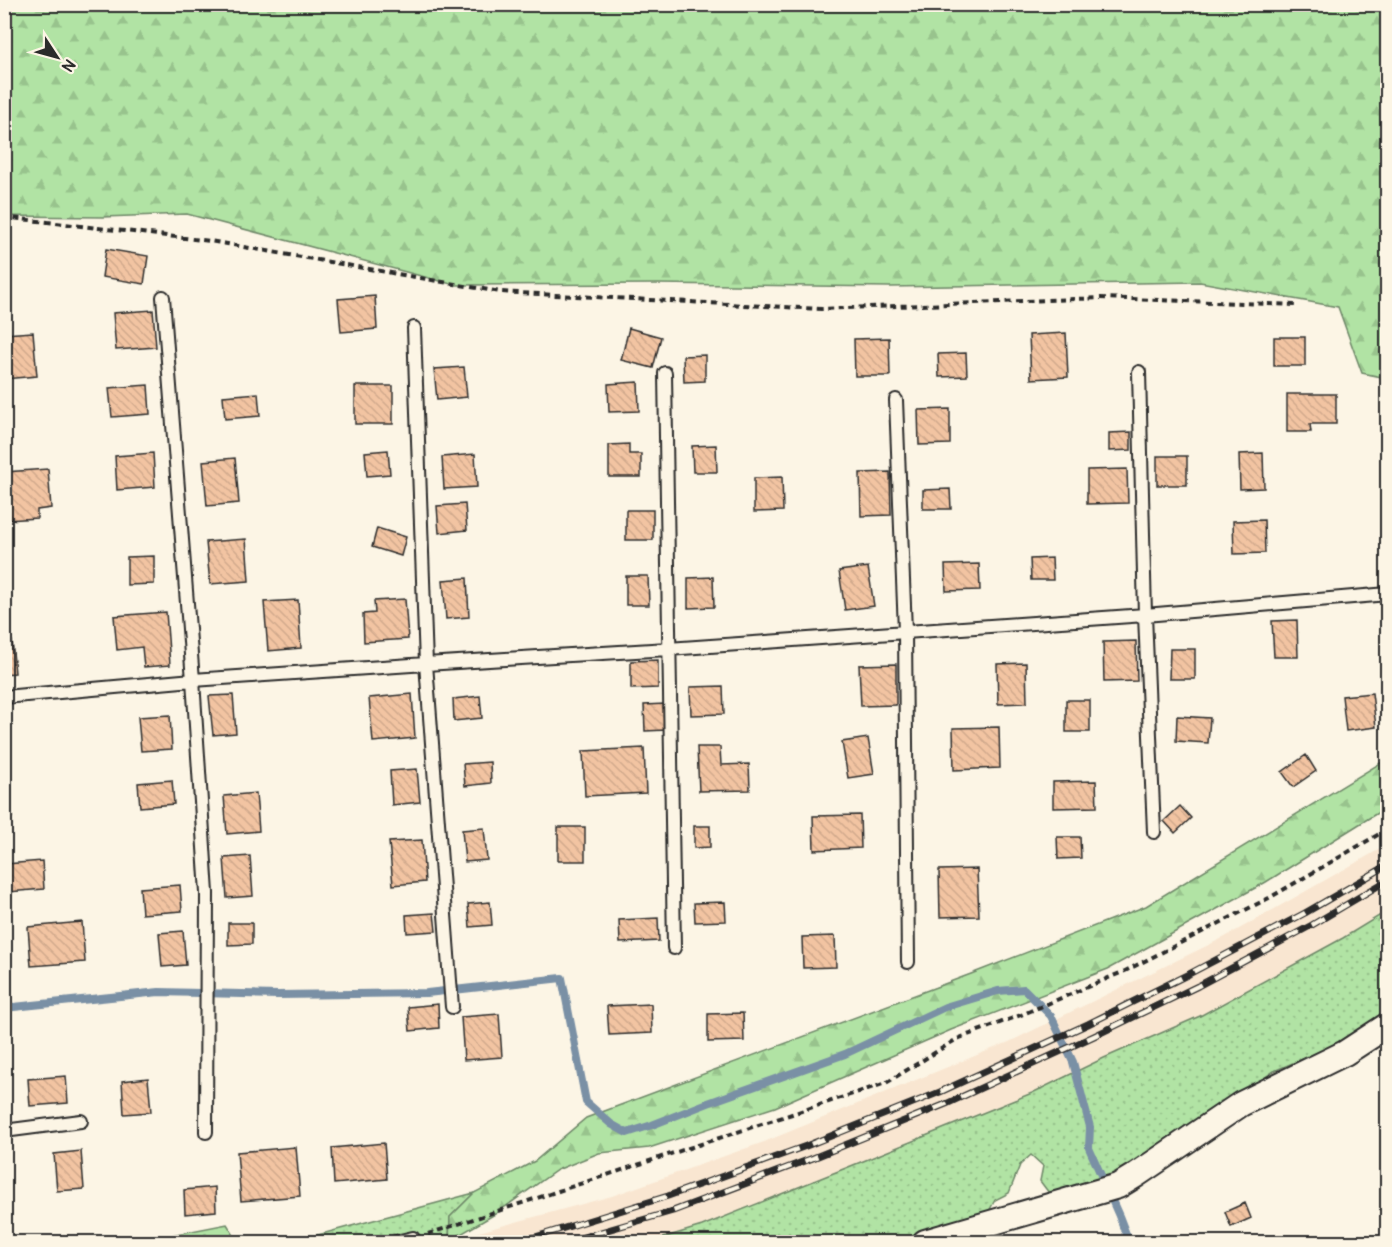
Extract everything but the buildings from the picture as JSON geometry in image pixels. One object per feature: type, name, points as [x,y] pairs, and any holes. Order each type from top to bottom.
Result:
[{"type":"street","points":[[925,1242],[1118,1186],[1241,1104],[1344,1053],[1388,1025]]},
{"type":"lane","points":[[163,297],[207,893],[206,1132]]},
{"type":"lane","points":[[414,328],[426,664],[452,1007]]},
{"type":"lane","points":[[1138,372],[1154,832]]},
{"type":"lane","points":[[665,373],[674,948]]},
{"type":"lane","points":[[896,400],[905,631],[908,962]]},
{"type":"lane","points":[[4,697],[193,680],[1145,615],[1388,594]]},
{"type":"lane","points":[[4,1131],[81,1121]]},
{"type":"lane","points":[[396,1242],[413,1238]]},
{"type":"path","points":[[4,7],[29,4]]},
{"type":"path","points":[[4,217],[210,241],[500,292],[821,309],[1101,298],[1297,305]]},
{"type":"path","points":[[413,1238],[886,1083],[957,1039],[1125,971],[1269,897],[1388,829]]},
{"type":"shaded area","points":[[1387,845],[1387,911],[1343,938],[1200,1016],[1104,1058],[1032,1093],[702,1226],[645,1242],[442,1242],[612,1196],[764,1142],[1009,1042],[1225,937]]},
{"type":"green space","points":[[5,4],[1387,5],[1387,378],[1362,373],[1338,307],[1200,282],[890,287],[658,284],[455,285],[187,214],[103,217],[5,216]]},
{"type":"green space","points":[[1387,759],[1387,807],[1266,882],[1108,969],[951,1030],[775,1107],[649,1148],[599,1153],[557,1170],[495,1214],[449,1241],[450,1217],[474,1193],[535,1161],[586,1118],[1146,906]]},
{"type":"green space","points":[[1387,911],[1387,1011],[1331,1047],[1274,1071],[1156,1155],[1114,1178],[1057,1194],[1049,1193],[1040,1181],[1043,1166],[1031,1155],[1020,1165],[1009,1193],[995,1200],[988,1213],[922,1236],[894,1242],[649,1242],[702,1226],[1032,1093],[1104,1058],[1200,1016],[1343,938]]},
{"type":"green space","points":[[474,1193],[450,1217],[449,1241],[292,1242]]},
{"type":"green space","points":[[227,1224],[238,1242],[136,1242]]},
{"type":"waterway","points":[[4,1008],[159,992],[278,995],[427,993],[562,978],[586,1102],[611,1124],[627,1133],[845,1054],[945,1007],[998,991],[1024,989],[1051,1016],[1073,1062],[1090,1127],[1089,1148],[1129,1242]]},
{"type":"railway","points":[[519,1242],[668,1196],[806,1146],[940,1092],[1088,1024],[1189,974],[1305,913],[1388,865]]},
{"type":"railway","points":[[566,1242],[673,1211],[946,1104],[1198,986],[1312,925],[1388,880]]}]
